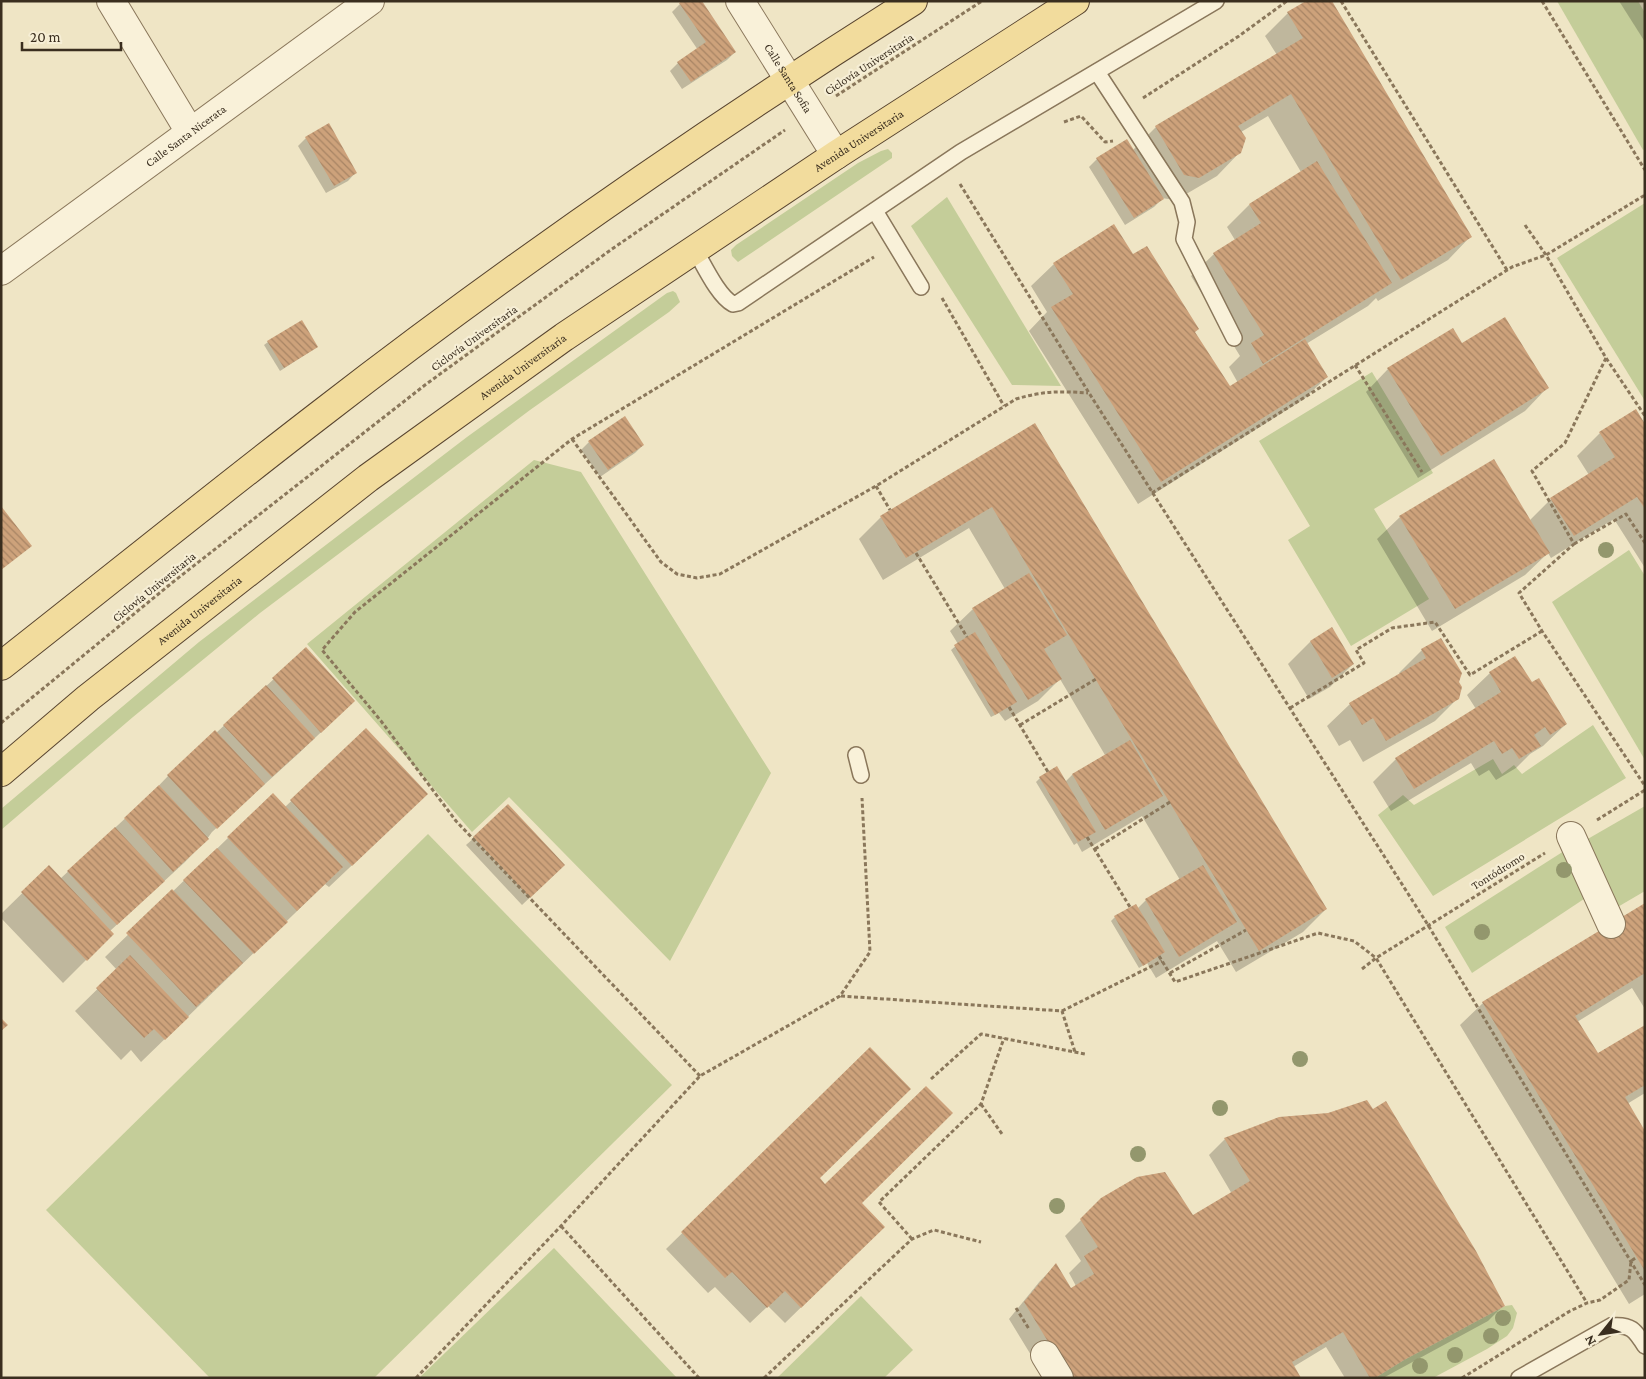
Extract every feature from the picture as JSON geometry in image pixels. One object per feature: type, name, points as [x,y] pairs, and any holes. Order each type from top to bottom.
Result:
[{"type":"main road","points":[[1,666],[322,412],[500,280],[695,142],[913,1]]},
{"type":"main road","name":"Avenida Universitaria","points":[[1,772],[88,698],[368,478],[564,337],[836,155],[1075,1]]},
{"type":"street","points":[[110,1],[190,132]]},
{"type":"street","name":"Calle Santa Nicerata","points":[[1,271],[370,1]]},
{"type":"street","name":"Calle Santa Sofia","points":[[740,1],[836,155]]},
{"type":"street","points":[[1571,836],[1611,924]]},
{"type":"street","points":[[1045,1355],[1059,1378]]},
{"type":"lane","points":[[695,250],[721,293],[733,304],[741,301],[960,152],[1216,1]]},
{"type":"lane","points":[[1097,72],[1182,202],[1187,222],[1184,239],[1234,338]]},
{"type":"lane","points":[[875,211],[921,287]]},
{"type":"lane","points":[[856,755],[861,775]]},
{"type":"lane","points":[[1519,1378],[1605,1328],[1617,1325],[1627,1326],[1636,1331],[1645,1346]]},
{"type":"path","name":"Ciclovía Universitaria","points":[[1,723],[173,582],[425,385],[612,250],[809,113],[982,1]]},
{"type":"path","points":[[1057,125],[1081,116],[1105,142],[1138,134],[1153,121],[1143,98],[1239,36],[1287,1]]},
{"type":"path","points":[[1341,1],[1508,270]]},
{"type":"path","points":[[1542,1],[1645,170]]},
{"type":"path","points":[[943,164],[960,184],[1152,493],[1428,925],[1645,1285]]},
{"type":"path","points":[[952,189],[968,179]]},
{"type":"path","points":[[1152,493],[1512,267],[1546,255],[1645,195]]},
{"type":"path","points":[[1525,225],[1546,255],[1606,358],[1645,416]]},
{"type":"path","points":[[700,1076],[456,822],[381,721],[322,650],[355,612],[572,438],[895,244]]},
{"type":"path","points":[[940,295],[1004,406]]},
{"type":"path","points":[[1574,544],[1532,471],[1565,443],[1606,358]]},
{"type":"path","points":[[1355,366],[1422,472]]},
{"type":"path","points":[[572,438],[661,562],[677,574],[697,578],[720,574],[876,486],[1016,399],[1036,393],[1089,393]]},
{"type":"path","points":[[876,486],[890,510]]},
{"type":"path","points":[[1645,543],[1626,514],[1574,544],[1519,593],[1542,631],[1645,786]]},
{"type":"path","points":[[916,553],[967,637]]},
{"type":"path","points":[[1290,708],[1364,663],[1356,650],[1392,628],[1436,622],[1470,675],[1542,631]]},
{"type":"path","points":[[1020,724],[1096,679]]},
{"type":"path","points":[[1009,707],[1048,772]]},
{"type":"path","points":[[416,1378],[561,1226],[700,1076],[840,996],[870,952],[861,775]]},
{"type":"path","name":"Tontódromo","points":[[1362,969],[1428,925],[1645,790]]},
{"type":"path","points":[[1095,849],[1170,802]]},
{"type":"path","points":[[1087,837],[1130,907]]},
{"type":"path","points":[[1170,973],[1246,930]]},
{"type":"path","points":[[1159,956],[1175,982],[1318,933],[1354,941],[1376,958],[1587,1303]]},
{"type":"path","points":[[840,996],[1062,1011],[1162,962]]},
{"type":"path","points":[[1062,1011],[1075,1052]]},
{"type":"path","points":[[931,1080],[981,1034],[1085,1054]]},
{"type":"path","points":[[912,1240],[879,1202],[981,1104],[1004,1038]]},
{"type":"path","points":[[981,1104],[1002,1134]]},
{"type":"path","points":[[561,1226],[699,1378]]},
{"type":"path","points":[[764,1378],[912,1240],[934,1230],[981,1242]]},
{"type":"path","points":[[1462,1378],[1570,1311],[1587,1303],[1600,1300],[1630,1280],[1631,1261],[1636,1257]]},
{"type":"green space","points":[[1557,1],[1638,1],[1645,13],[1645,149],[1643,150]]},
{"type":"green space","points":[[888,149],[892,153],[892,158],[738,262],[732,256],[731,250],[736,245],[858,163]]},
{"type":"green space","points":[[947,197],[1061,386],[1012,385],[911,226]]},
{"type":"green space","points":[[1645,203],[1645,401],[1557,258]]},
{"type":"green space","points":[[673,291],[680,302],[669,312],[530,410],[260,613],[133,717],[1,830],[1,809],[199,642],[467,437],[667,293]]},
{"type":"green space","points":[[1372,372],[1433,473],[1374,509],[1429,599],[1351,646],[1288,540],[1310,526],[1259,441]]},
{"type":"green space","points":[[534,460],[581,472],[771,773],[670,961],[509,797],[472,832],[307,644]]},
{"type":"green space","points":[[1629,550],[1645,576],[1645,760],[1552,602]]},
{"type":"green space","points":[[1593,725],[1626,778],[1433,896],[1378,815],[1403,795],[1414,805],[1493,759],[1502,774],[1514,765],[1522,774]]},
{"type":"green space","points":[[1645,806],[1645,891],[1616,908],[1579,844]]},
{"type":"green space","points":[[428,834],[672,1085],[374,1378],[210,1378],[46,1210]]},
{"type":"green space","points":[[1564,851],[1590,895],[1472,973],[1445,927]]},
{"type":"green space","points":[[554,1248],[677,1378],[419,1378]]},
{"type":"green space","points":[[861,1296],[913,1350],[884,1378],[777,1378]]},
{"type":"green space","points":[[1512,1305],[1517,1313],[1513,1328],[1507,1336],[1433,1378],[1375,1378],[1404,1360],[1505,1306]]},
{"type":"building","points":[[682,1],[702,1],[736,52],[691,82],[677,62],[706,42],[679,3]]},
{"type":"building","points":[[1306,1],[1332,1],[1472,237],[1401,280],[1291,94],[1238,126],[1246,138],[1241,153],[1199,178],[1184,175],[1155,126],[1303,38],[1287,12]]},
{"type":"building","points":[[329,123],[357,173],[334,186],[305,137]]},
{"type":"building","points":[[1127,139],[1164,199],[1134,218],[1096,158]]},
{"type":"building","points":[[1317,161],[1392,283],[1263,364],[1251,343],[1264,335],[1213,253],[1261,223],[1249,204]]},
{"type":"building","points":[[1114,224],[1133,254],[1147,246],[1199,329],[1195,332],[1230,386],[1305,339],[1328,377],[1161,482],[1051,307],[1073,294],[1053,263]]},
{"type":"building","points":[[1505,317],[1549,388],[1441,456],[1387,368],[1453,328],[1462,343]]},
{"type":"building","points":[[302,320],[318,347],[284,368],[267,341]]},
{"type":"building","points":[[1636,409],[1645,424],[1645,509],[1637,497],[1574,536],[1550,498],[1615,457],[1599,432]]},
{"type":"building","points":[[625,416],[644,445],[608,470],[588,441]]},
{"type":"building","points":[[1035,423],[1327,909],[1259,951],[992,507],[906,558],[880,516]]},
{"type":"building","points":[[1494,459],[1550,553],[1455,609],[1399,516]]},
{"type":"building","points":[[1,506],[32,546],[1,570]]},
{"type":"building","points":[[1029,573],[1067,635],[1044,649],[1062,679],[1028,700],[972,608]]},
{"type":"building","points":[[1332,627],[1354,664],[1332,678],[1310,641]]},
{"type":"building","points":[[975,632],[1017,702],[995,715],[954,645]]},
{"type":"building","points":[[1441,638],[1462,673],[1459,682],[1462,687],[1459,699],[1386,741],[1373,718],[1362,725],[1349,703],[1426,658],[1421,649]]},
{"type":"building","points":[[306,647],[355,701],[321,733],[272,678]]},
{"type":"building","points":[[1515,656],[1532,682],[1539,678],[1567,724],[1550,735],[1545,727],[1534,735],[1541,746],[1519,759],[1512,748],[1502,754],[1494,741],[1414,789],[1395,758],[1501,692],[1489,672]]},
{"type":"building","points":[[266,685],[315,738],[272,777],[223,725]]},
{"type":"building","points":[[366,728],[428,794],[352,866],[290,800]]},
{"type":"building","points":[[215,730],[265,784],[217,829],[167,775]]},
{"type":"building","points":[[1130,740],[1163,796],[1105,830],[1072,774]]},
{"type":"building","points":[[1057,766],[1096,832],[1078,842],[1039,777]]},
{"type":"building","points":[[159,785],[209,839],[173,872],[124,818]]},
{"type":"building","points":[[273,793],[343,867],[297,911],[227,837]]},
{"type":"building","points":[[508,804],[565,865],[530,898],[473,837]]},
{"type":"building","points":[[115,827],[165,881],[117,925],[67,871]]},
{"type":"building","points":[[217,848],[288,922],[254,954],[183,880]]},
{"type":"building","points":[[49,865],[114,934],[87,961],[21,892]]},
{"type":"building","points":[[1203,865],[1237,922],[1179,957],[1145,899]]},
{"type":"building","points":[[172,889],[243,963],[196,1007],[126,933]]},
{"type":"building","points":[[1645,903],[1645,973],[1575,1016],[1598,1053],[1645,1025],[1645,1085],[1625,1097],[1645,1131],[1645,1271],[1482,1002]]},
{"type":"building","points":[[1136,904],[1165,952],[1143,966],[1114,916]]},
{"type":"building","points":[[130,955],[189,1017],[165,1040],[154,1029],[144,1038],[96,988]]},
{"type":"building","points":[[1,1018],[8,1025],[1,1031]]},
{"type":"building","points":[[870,1047],[911,1089],[820,1178],[825,1184],[926,1086],[953,1113],[862,1203],[885,1227],[801,1308],[785,1291],[767,1308],[732,1272],[725,1278],[681,1232]]},
{"type":"building","points":[[1367,1100],[1373,1109],[1386,1101],[1476,1251],[1505,1306],[1404,1360],[1375,1378],[1370,1378],[1343,1332],[1292,1362],[1301,1378],[1070,1378],[1024,1302],[1056,1263],[1071,1288],[1094,1274],[1084,1256],[1098,1247],[1080,1219],[1101,1198],[1137,1177],[1165,1172],[1193,1215],[1250,1181],[1224,1138],[1279,1117],[1328,1113]]}]
